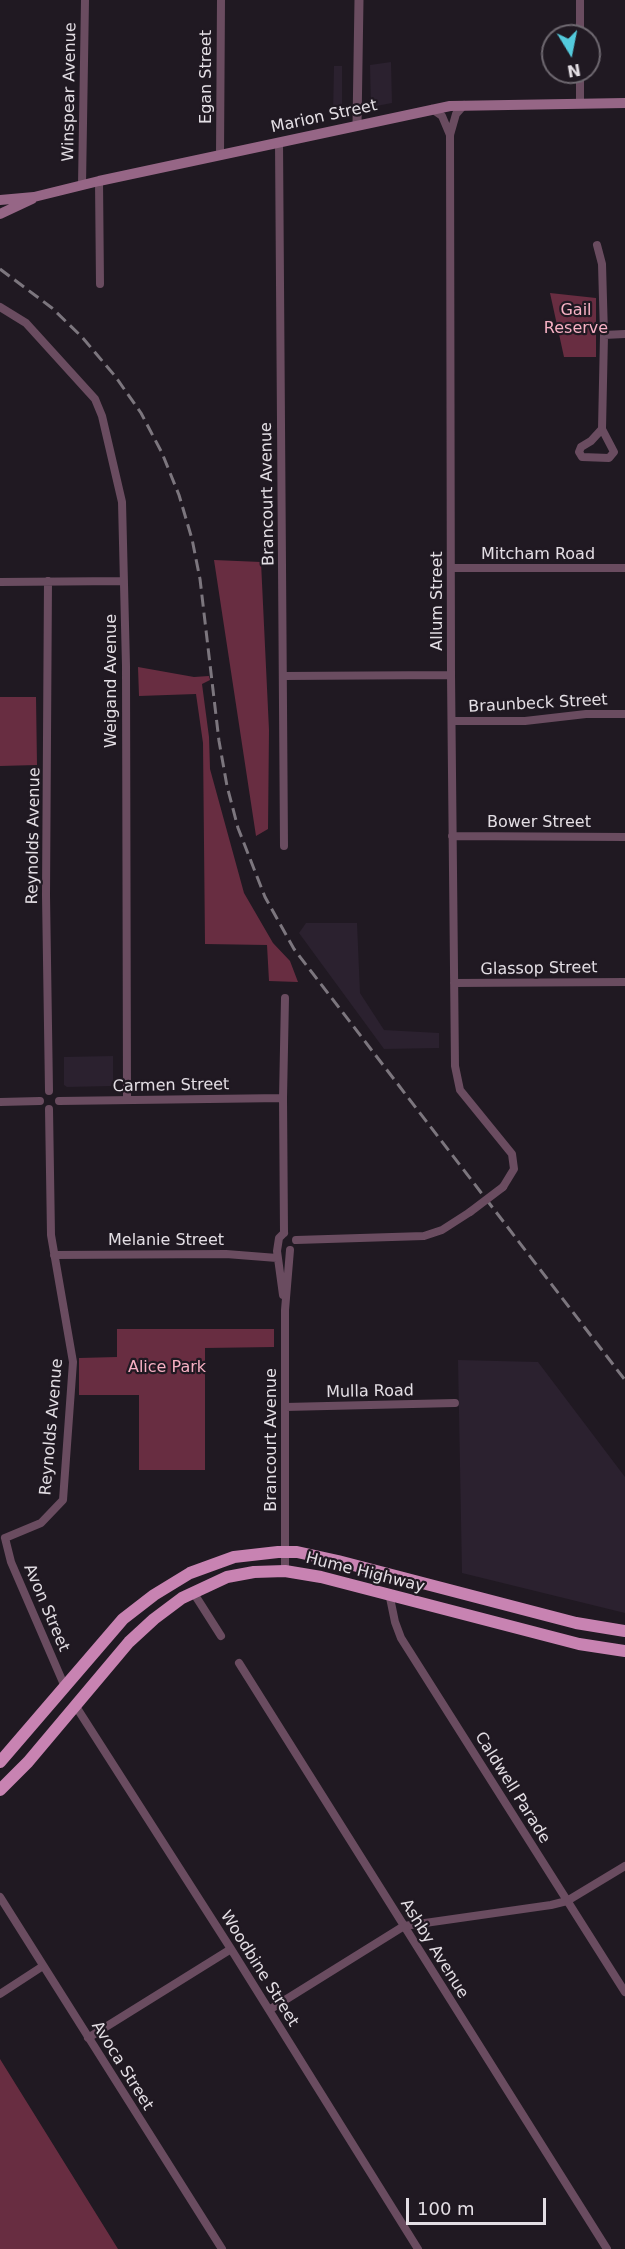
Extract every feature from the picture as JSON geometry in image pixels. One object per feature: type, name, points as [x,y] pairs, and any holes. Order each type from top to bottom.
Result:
[{"type":"highway","name":"Hume Highway","points":[[0,1762],[123,1619],[180,1578],[234,1557],[285,1552],[338,1561],[576,1623],[625,1631]]},
{"type":"highway","name":"Hume Highway","points":[[0,1790],[28,1762],[129,1642],[154,1619],[193,1592],[227,1577],[254,1572],[285,1571],[321,1577],[579,1644],[625,1651]]},
{"type":"main road","name":"Marion Street","points":[[0,200],[34,197],[432,109],[465,105],[625,103]]},
{"type":"main road","name":"Marion Street","points":[[0,214],[34,197]]},
{"type":"street","name":"Winspear Avenue","points":[[82,185],[85,0]]},
{"type":"street","name":"Egan Street","points":[[220,155],[221,0]]},
{"type":"street","points":[[357,125],[359,0]]},
{"type":"street","points":[[580,0],[580,24]]},
{"type":"street","points":[[580,84],[580,103]]},
{"type":"street","name":"Allum Street","points":[[296,1240],[424,1236],[442,1230],[470,1212],[503,1187],[514,1169],[512,1154],[460,1090],[454,1066],[450,135],[456,114],[465,105]]},
{"type":"street","points":[[432,109],[442,116],[450,135]]},
{"type":"street","name":"Brancourt Avenue","points":[[279,142],[284,846]]},
{"type":"street","points":[[99,181],[100,284]]},
{"type":"street","points":[[597,245],[602,264],[604,335],[602,429],[614,452],[609,458],[582,457],[579,452],[581,447],[591,441],[602,429]]},
{"type":"street","name":"Weigand Avenue","points":[[0,307],[26,323],[95,399],[102,416],[122,502],[127,1100]]},
{"type":"street","points":[[604,335],[625,334]]},
{"type":"street","name":"Mitcham Road","points":[[452,568],[625,568]]},
{"type":"street","name":"Reynolds Avenue","points":[[48,581],[46,907],[49,1091]]},
{"type":"street","points":[[0,582],[124,581]]},
{"type":"street","points":[[284,676],[451,675]]},
{"type":"street","name":"Braunbeck Street","points":[[452,721],[525,721],[586,714],[625,714]]},
{"type":"street","name":"Bower Street","points":[[452,836],[625,837]]},
{"type":"street","name":"Glassop Street","points":[[454,983],[625,982]]},
{"type":"street","points":[[284,1233],[292,1234],[296,1240],[296,1245],[290,1250],[284,1250],[279,1243],[280,1236],[284,1233],[285,998]]},
{"type":"street","points":[[49,1091],[56,1094],[59,1101],[54,1108],[49,1109],[42,1106],[40,1101],[44,1093],[49,1091]]},
{"type":"street","name":"Carmen Street","points":[[59,1101],[283,1098]]},
{"type":"street","points":[[0,1102],[40,1101]]},
{"type":"street","name":"Reynolds Avenue","points":[[3,1538],[41,1523],[63,1500],[73,1362],[51,1235],[49,1109]]},
{"type":"street","name":"Brancourt Avenue","points":[[279,1243],[277,1258],[285,1310]]},
{"type":"street","name":"Brancourt Avenue","points":[[285,1571],[285,1310],[290,1250]]},
{"type":"street","name":"Melanie Street","points":[[54,1256],[260,1256],[277,1258]]},
{"type":"street","name":"Mulla Road","points":[[285,1407],[455,1403]]},
{"type":"street","name":"Avon Street","points":[[3,1538],[11,1562],[65,1687]]},
{"type":"street","points":[[193,1592],[221,1636]]},
{"type":"street","name":"Caldwell Parade","points":[[389,1593],[401,1638],[625,1992]]},
{"type":"street","name":"Ashby Avenue","points":[[239,1663],[607,2249]]},
{"type":"street","name":"Woodbine Street","points":[[75,1705],[231,1949],[418,2249]]},
{"type":"street","points":[[269,2010],[404,1926],[567,1901],[625,1866]]},
{"type":"street","name":"Avoca Street","points":[[0,1897],[222,2249]]},
{"type":"street","points":[[88,2038],[231,1949]]},
{"type":"street","points":[[0,1994],[43,1966]]},
{"type":"shaded area","points":[[391,62],[392,103],[371,107],[370,65]]},
{"type":"shaded area","points":[[334,66],[342,66],[342,112],[333,115]]},
{"type":"shaded area","points":[[306,923],[357,923],[360,993],[384,1030],[439,1033],[439,1048],[384,1049],[299,933]]},
{"type":"shaded area","points":[[113,1056],[111,1086],[67,1087],[64,1085],[64,1057]]},
{"type":"shaded area","points":[[458,1360],[538,1362],[625,1477],[625,1613],[462,1573]]},
{"type":"green space","name":"Gail Reserve","points":[[550,293],[596,298],[596,357],[564,357]]},
{"type":"green space","points":[[214,560],[261,562],[269,730],[268,829],[256,836]]},
{"type":"green space","points":[[138,667],[194,677],[209,676],[210,680],[202,684],[209,737],[210,769],[244,893],[273,943],[290,961],[298,982],[269,981],[267,945],[205,944],[203,743],[196,694],[139,696]]},
{"type":"green space","points":[[0,697],[36,697],[37,765],[0,766]]},
{"type":"green space","name":"Alice Park","points":[[117,1329],[274,1329],[274,1347],[205,1348],[205,1470],[139,1470],[139,1395],[79,1395],[79,1358],[117,1357]]},
{"type":"green space","points":[[0,2059],[118,2249],[0,2249]]},
{"type":"railway","points":[[0,269],[52,308],[82,337],[115,376],[141,413],[162,453],[179,495],[192,539],[200,579],[219,741],[238,828],[265,897],[294,949],[625,1380]]}]
